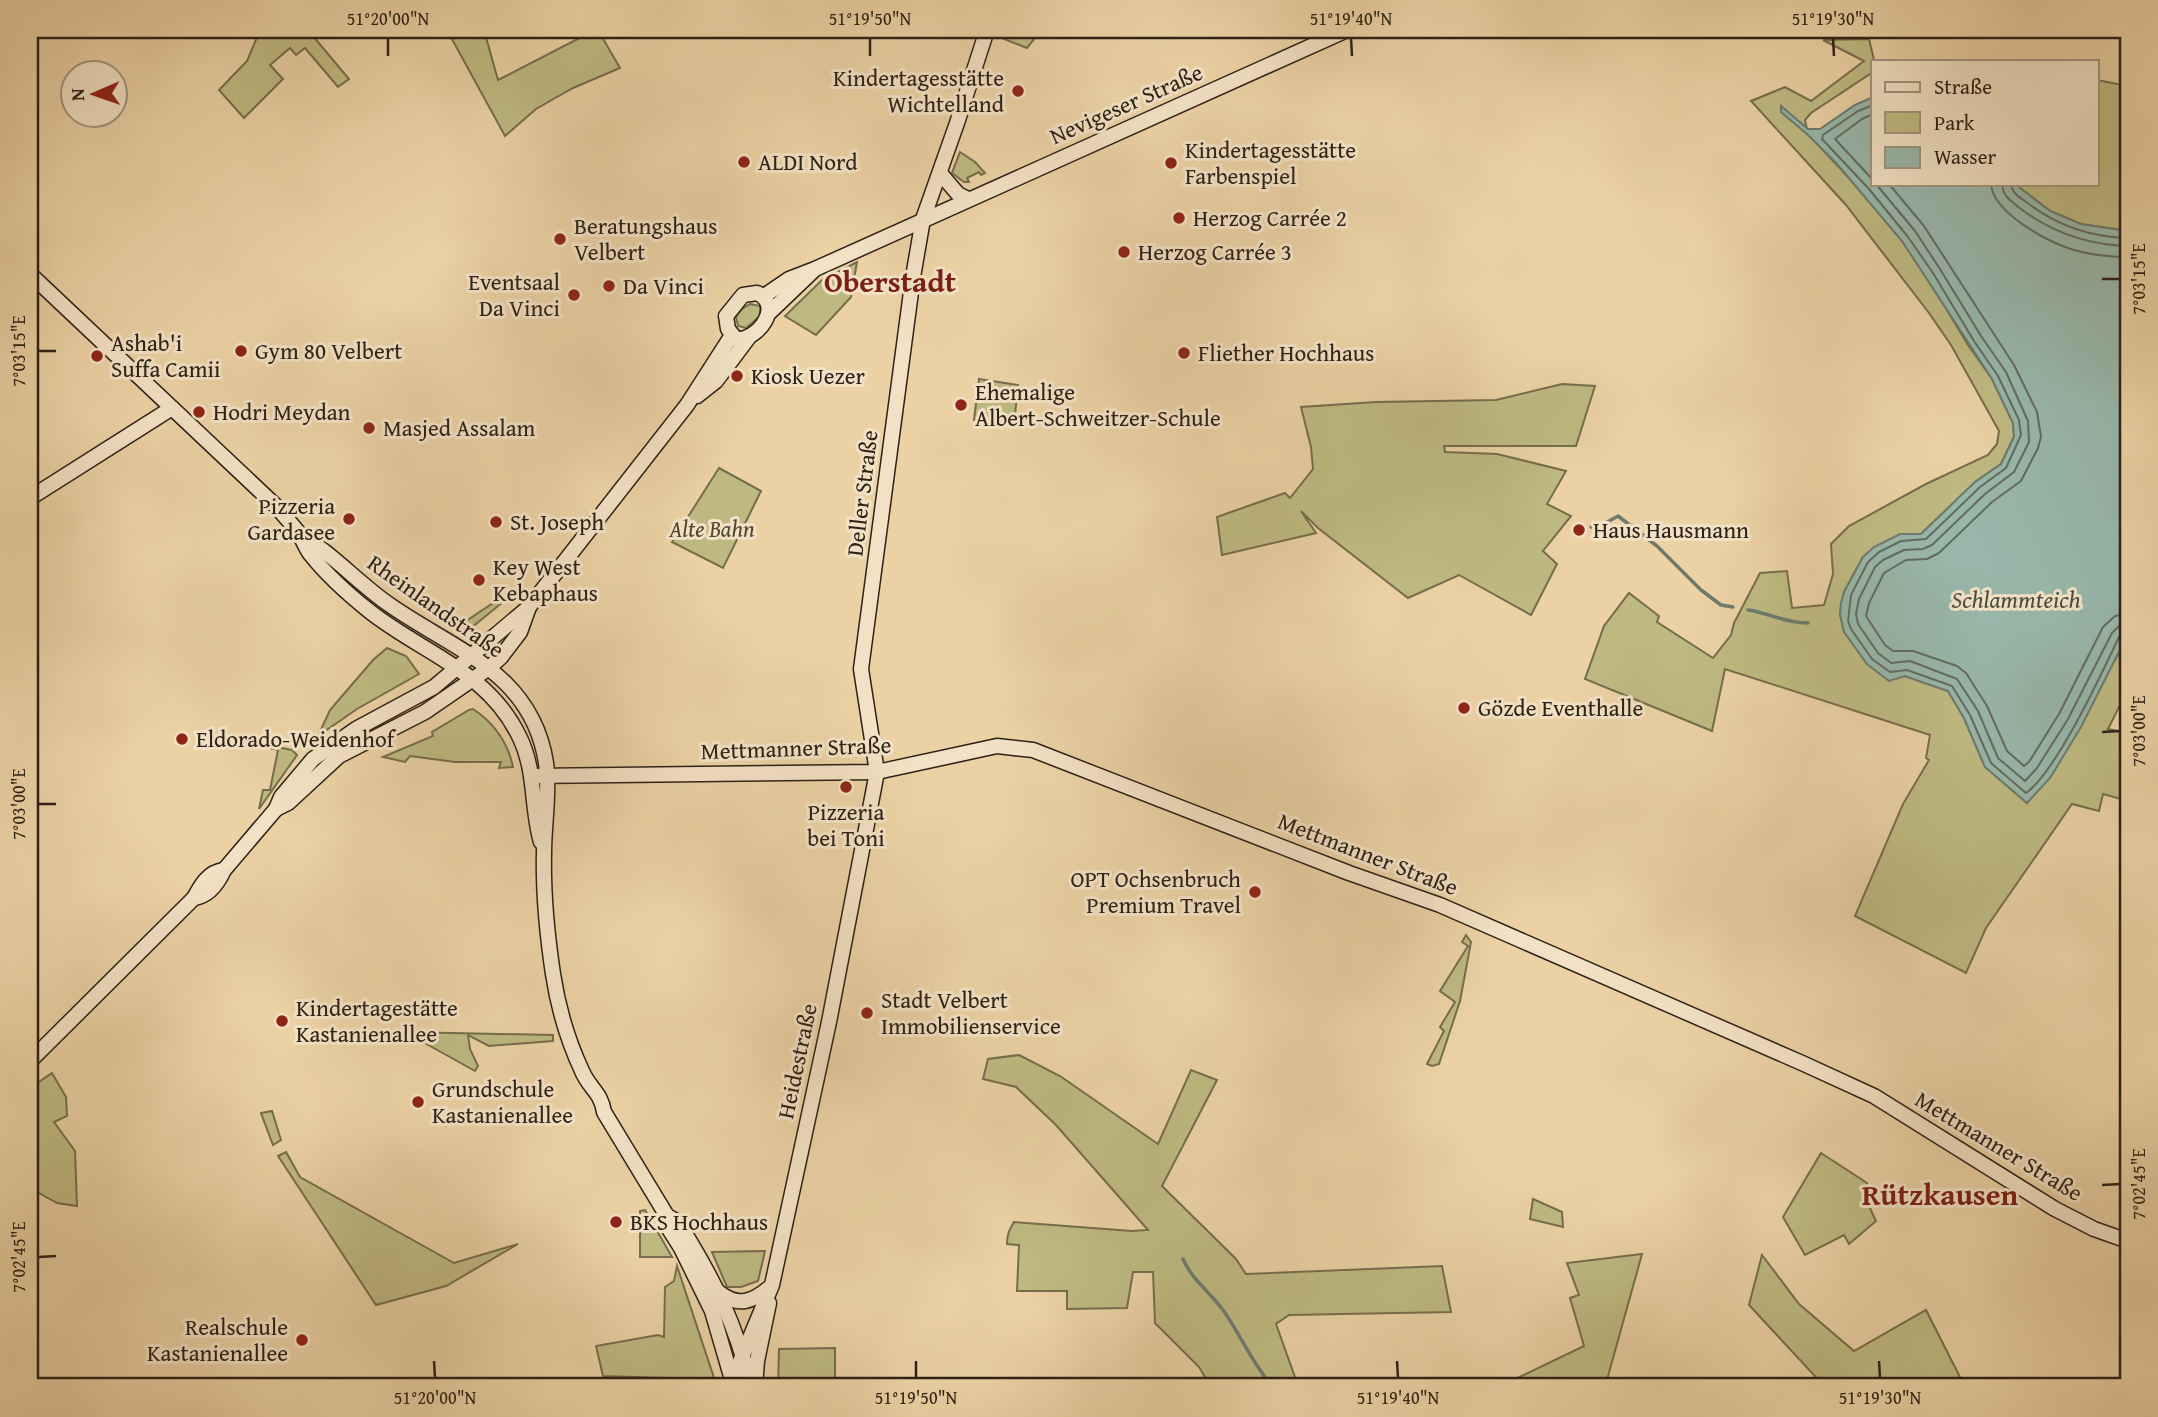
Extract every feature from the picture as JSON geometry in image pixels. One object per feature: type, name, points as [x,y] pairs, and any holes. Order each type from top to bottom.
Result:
[{"type":"main road","name":"Deller Straße","points":[[877,772],[861,669],[905,336],[923,219],[987,30]]},
{"type":"main road","name":"Nevigeser Straße","points":[[765,296],[789,279],[1347,30]]},
{"type":"main road","points":[[940,173],[958,194],[968,199]]},
{"type":"main road","points":[[768,314],[765,296],[757,293],[743,295],[729,310],[726,322],[732,335],[742,340],[749,337],[762,327],[768,314],[815,269]]},
{"type":"main road","points":[[30,274],[277,508],[299,534]]},
{"type":"main road","points":[[30,1061],[194,898],[204,897],[276,809],[287,789],[319,754],[356,729],[434,687],[529,607],[687,405],[732,335]]},
{"type":"main road","points":[[687,405],[716,381],[749,337]]},
{"type":"main road","points":[[30,498],[172,408]]},
{"type":"main road","name":"Rheinlandstraße","points":[[299,534],[306,548],[323,569],[370,611],[458,668],[497,704],[514,727],[539,776]]},
{"type":"main road","name":"Rheinlandstraße","points":[[299,534],[319,546],[389,605],[473,655],[515,694],[530,715],[540,737],[539,776],[547,830],[544,850],[547,927],[554,980],[570,1042],[586,1079],[590,1100],[596,1108],[604,1112],[667,1216],[669,1230],[681,1248],[712,1311],[733,1384]]},
{"type":"main road","points":[[276,809],[288,803],[344,754],[425,712],[489,668],[520,632],[529,607]]},
{"type":"main road","name":"Mettmanner Straße","points":[[539,776],[877,772],[997,746],[1033,750],[1440,905],[1802,1063],[1874,1096],[2055,1209],[2128,1241]]},
{"type":"main road","name":"Heidestraße","points":[[733,1384],[772,1285],[829,1022],[877,772]]},
{"type":"main road","name":"Rheinlandstraße","points":[[667,1216],[678,1222],[720,1293],[753,1387]]},
{"type":"main road","points":[[720,1293],[730,1301],[743,1302],[758,1297],[772,1285]]},
{"type":"main road","points":[[753,1387],[772,1285]]},
{"type":"green space","points":[[254,30],[308,30],[349,79],[338,87],[305,48],[296,55],[290,48],[270,65],[283,79],[244,118],[219,90],[247,61],[258,35]]},
{"type":"green space","points":[[447,30],[484,30],[498,80],[595,30],[598,30],[620,68],[573,88],[536,109],[505,136]]},
{"type":"green space","points":[[1001,30],[1041,30],[1027,48],[999,37]]},
{"type":"green space","points":[[1869,39],[1874,60],[1871,60],[1871,73],[1811,113],[1805,120],[1808,134],[1863,193],[1927,277],[1992,379],[2013,423],[2014,437],[2001,464],[1975,482],[1921,534],[1900,534],[1863,557],[1844,592],[1840,614],[1844,632],[1905,676],[1948,691],[1964,718],[1985,767],[2027,803],[2121,650],[2128,634],[2128,689],[2108,729],[2128,733],[2128,801],[2103,794],[2099,811],[2072,804],[1986,928],[1966,973],[1855,916],[1903,804],[1929,760],[1926,758],[1930,735],[1725,669],[1712,731],[1585,679],[1604,626],[1629,593],[1659,616],[1657,622],[1713,658],[1731,635],[1734,623],[1760,573],[1787,571],[1792,608],[1824,605],[1833,574],[1831,544],[1849,526],[1926,484],[1988,455],[1997,444],[1999,431],[1951,345],[1929,313],[1846,205],[1751,101],[1785,87],[1811,101],[1864,61],[1823,40]]},
{"type":"green space","points":[[2098,80],[2128,86],[2128,231],[2081,224],[2050,211],[2018,186],[2098,186]]},
{"type":"green space","points":[[960,152],[985,173],[981,175],[979,172],[967,178],[969,182],[964,182],[952,173]]},
{"type":"green space","points":[[857,262],[851,297],[816,335],[785,316],[822,280]]},
{"type":"green space","points":[[750,304],[760,306],[760,316],[746,328],[738,326],[736,317]]},
{"type":"green space","points":[[979,379],[1018,385],[1014,425],[974,420]]},
{"type":"green space","points":[[1562,384],[1595,386],[1576,446],[1444,446],[1445,452],[1497,454],[1566,471],[1547,504],[1571,516],[1543,551],[1557,564],[1531,615],[1459,575],[1408,598],[1318,528],[1301,511],[1316,533],[1222,555],[1217,517],[1285,493],[1290,498],[1313,469],[1311,447],[1301,407],[1376,402],[1496,400]]},
{"type":"green space","name":"Alte Bahn","points":[[719,468],[761,491],[723,568],[672,542]]},
{"type":"green space","points":[[496,601],[503,602],[471,628],[464,628],[454,620],[454,616],[466,621]]},
{"type":"green space","points":[[387,648],[406,656],[419,674],[357,709],[318,736],[330,710],[373,660]]},
{"type":"green space","points":[[473,709],[499,734],[513,767],[499,768],[501,762],[455,762],[410,756],[405,762],[383,757],[433,736],[432,732]]},
{"type":"green space","points":[[272,746],[292,750],[297,755],[259,809],[263,790],[270,790],[278,750],[270,748]]},
{"type":"green space","points":[[1466,935],[1471,942],[1460,1001],[1439,1064],[1432,1066],[1427,1064],[1444,1031],[1440,1027],[1455,1002],[1440,991],[1468,946],[1462,942]]},
{"type":"green space","points":[[405,1032],[553,1035],[553,1041],[489,1046],[468,1035],[470,1049],[478,1066],[475,1071]]},
{"type":"green space","points":[[1019,1055],[1060,1076],[1158,1144],[1191,1070],[1217,1080],[1162,1186],[1236,1259],[1246,1274],[1442,1266],[1451,1312],[1289,1315],[1276,1324],[1295,1377],[1302,1387],[1211,1387],[1199,1367],[1155,1323],[1153,1272],[1133,1272],[1127,1308],[1067,1309],[1067,1291],[1017,1291],[1019,1245],[1007,1244],[1014,1222],[1148,1230],[1056,1125],[1016,1087],[983,1079],[988,1059]]},
{"type":"green space","points":[[52,1073],[66,1097],[67,1116],[54,1122],[75,1151],[77,1206],[57,1203],[30,1188],[30,1088]]},
{"type":"green space","points":[[272,1111],[281,1140],[273,1145],[261,1113]]},
{"type":"green space","points":[[286,1152],[300,1177],[454,1263],[518,1244],[446,1286],[376,1305],[278,1156]]},
{"type":"green space","points":[[1821,1153],[1867,1183],[1868,1202],[1876,1221],[1849,1244],[1844,1235],[1805,1255],[1783,1217]]},
{"type":"green space","points":[[1533,1199],[1562,1212],[1563,1227],[1530,1219]]},
{"type":"green space","points":[[645,1210],[672,1257],[640,1257],[640,1211]]},
{"type":"green space","points":[[765,1251],[758,1281],[741,1287],[727,1287],[712,1252]]},
{"type":"green space","points":[[1642,1254],[1605,1387],[1499,1387],[1584,1346],[1570,1298],[1579,1295],[1567,1263]]},
{"type":"green space","points":[[1762,1255],[1799,1304],[1854,1351],[1926,1310],[1965,1387],[1825,1387],[1749,1305]]},
{"type":"green space","points":[[677,1266],[717,1387],[702,1387],[700,1379],[603,1376],[596,1346],[658,1335],[664,1337],[665,1287],[674,1281]]},
{"type":"green space","points":[[835,1348],[835,1387],[778,1387],[779,1349]]},
{"type":"water","name":"Schlammteich","points":[[1871,98],[1871,186],[2018,186],[2050,211],[2081,224],[2128,231],[2128,634],[2081,727],[2050,778],[2027,803],[1985,767],[1964,718],[1948,691],[1905,676],[1889,681],[1867,664],[1844,632],[1840,614],[1841,603],[1863,557],[1874,547],[1900,534],[1921,534],[1975,482],[2001,464],[2014,437],[2013,423],[1992,379],[1902,241],[1837,164],[1781,112],[1781,106],[1808,129],[1820,129],[1855,105]]},
{"type":"waterway","points":[[1591,527],[1602,525],[1618,516],[1657,546],[1701,590],[1721,605],[1733,607]]},
{"type":"waterway","points":[[1748,610],[1808,623]]},
{"type":"waterway","points":[[1183,1259],[1196,1280],[1223,1310],[1273,1387]]},
{"type":"place","name":"Kindertagesstätte Wichtelland","points":[[1018,91]]},
{"type":"place","name":"ALDI Nord","points":[[744,162]]},
{"type":"place","name":"Kindertagesstätte Farbenspiel","points":[[1171,163]]},
{"type":"place","name":"Herzog Carrée 2","points":[[1179,218]]},
{"type":"place","name":"Beratungshaus Velbert","points":[[560,239]]},
{"type":"place","name":"Herzog Carrée 3","points":[[1124,252]]},
{"type":"place","name":"Da Vinci","points":[[609,286]]},
{"type":"place","name":"Eventsaal Da Vinci","points":[[574,295]]},
{"type":"place","name":"Gym 80 Velbert","points":[[241,351]]},
{"type":"place","name":"Fliether Hochhaus","points":[[1184,353]]},
{"type":"place","name":"Ashab'i Suffa Camii","points":[[97,356]]},
{"type":"place","name":"Kiosk Uezer","points":[[737,376]]},
{"type":"place","name":"Ehemalige Albert-Schweitzer-Schule","points":[[961,405]]},
{"type":"place","name":"Hodri Meydan","points":[[199,412]]},
{"type":"place","name":"Masjed Assalam","points":[[369,428]]},
{"type":"place","name":"Pizzeria Gardasee","points":[[349,519]]},
{"type":"place","name":"St. Joseph","points":[[496,522]]},
{"type":"place","name":"Haus Hausmann","points":[[1579,530]]},
{"type":"place","name":"Key West Kebaphaus","points":[[479,580]]},
{"type":"place","name":"Gözde Eventhalle","points":[[1464,708]]},
{"type":"place","name":"Eldorado-Weidenhof","points":[[182,739]]},
{"type":"place","name":"Pizzeria bei Toni","points":[[846,787]]},
{"type":"place","name":"OPT Ochsenbruch Premium Travel","points":[[1255,892]]},
{"type":"place","name":"Stadt Velbert Immobilienservice","points":[[867,1013]]},
{"type":"place","name":"Kindertagestätte Kastanienallee","points":[[282,1021]]},
{"type":"place","name":"Grundschule Kastanienallee","points":[[418,1102]]},
{"type":"place","name":"BKS Hochhaus","points":[[616,1222]]},
{"type":"place","name":"Realschule Kastanienallee","points":[[302,1340]]},
{"type":"district","name":"Oberstadt","points":[[890,282]]},
{"type":"district","name":"Rützkausen","points":[[1940,1195]]}]
